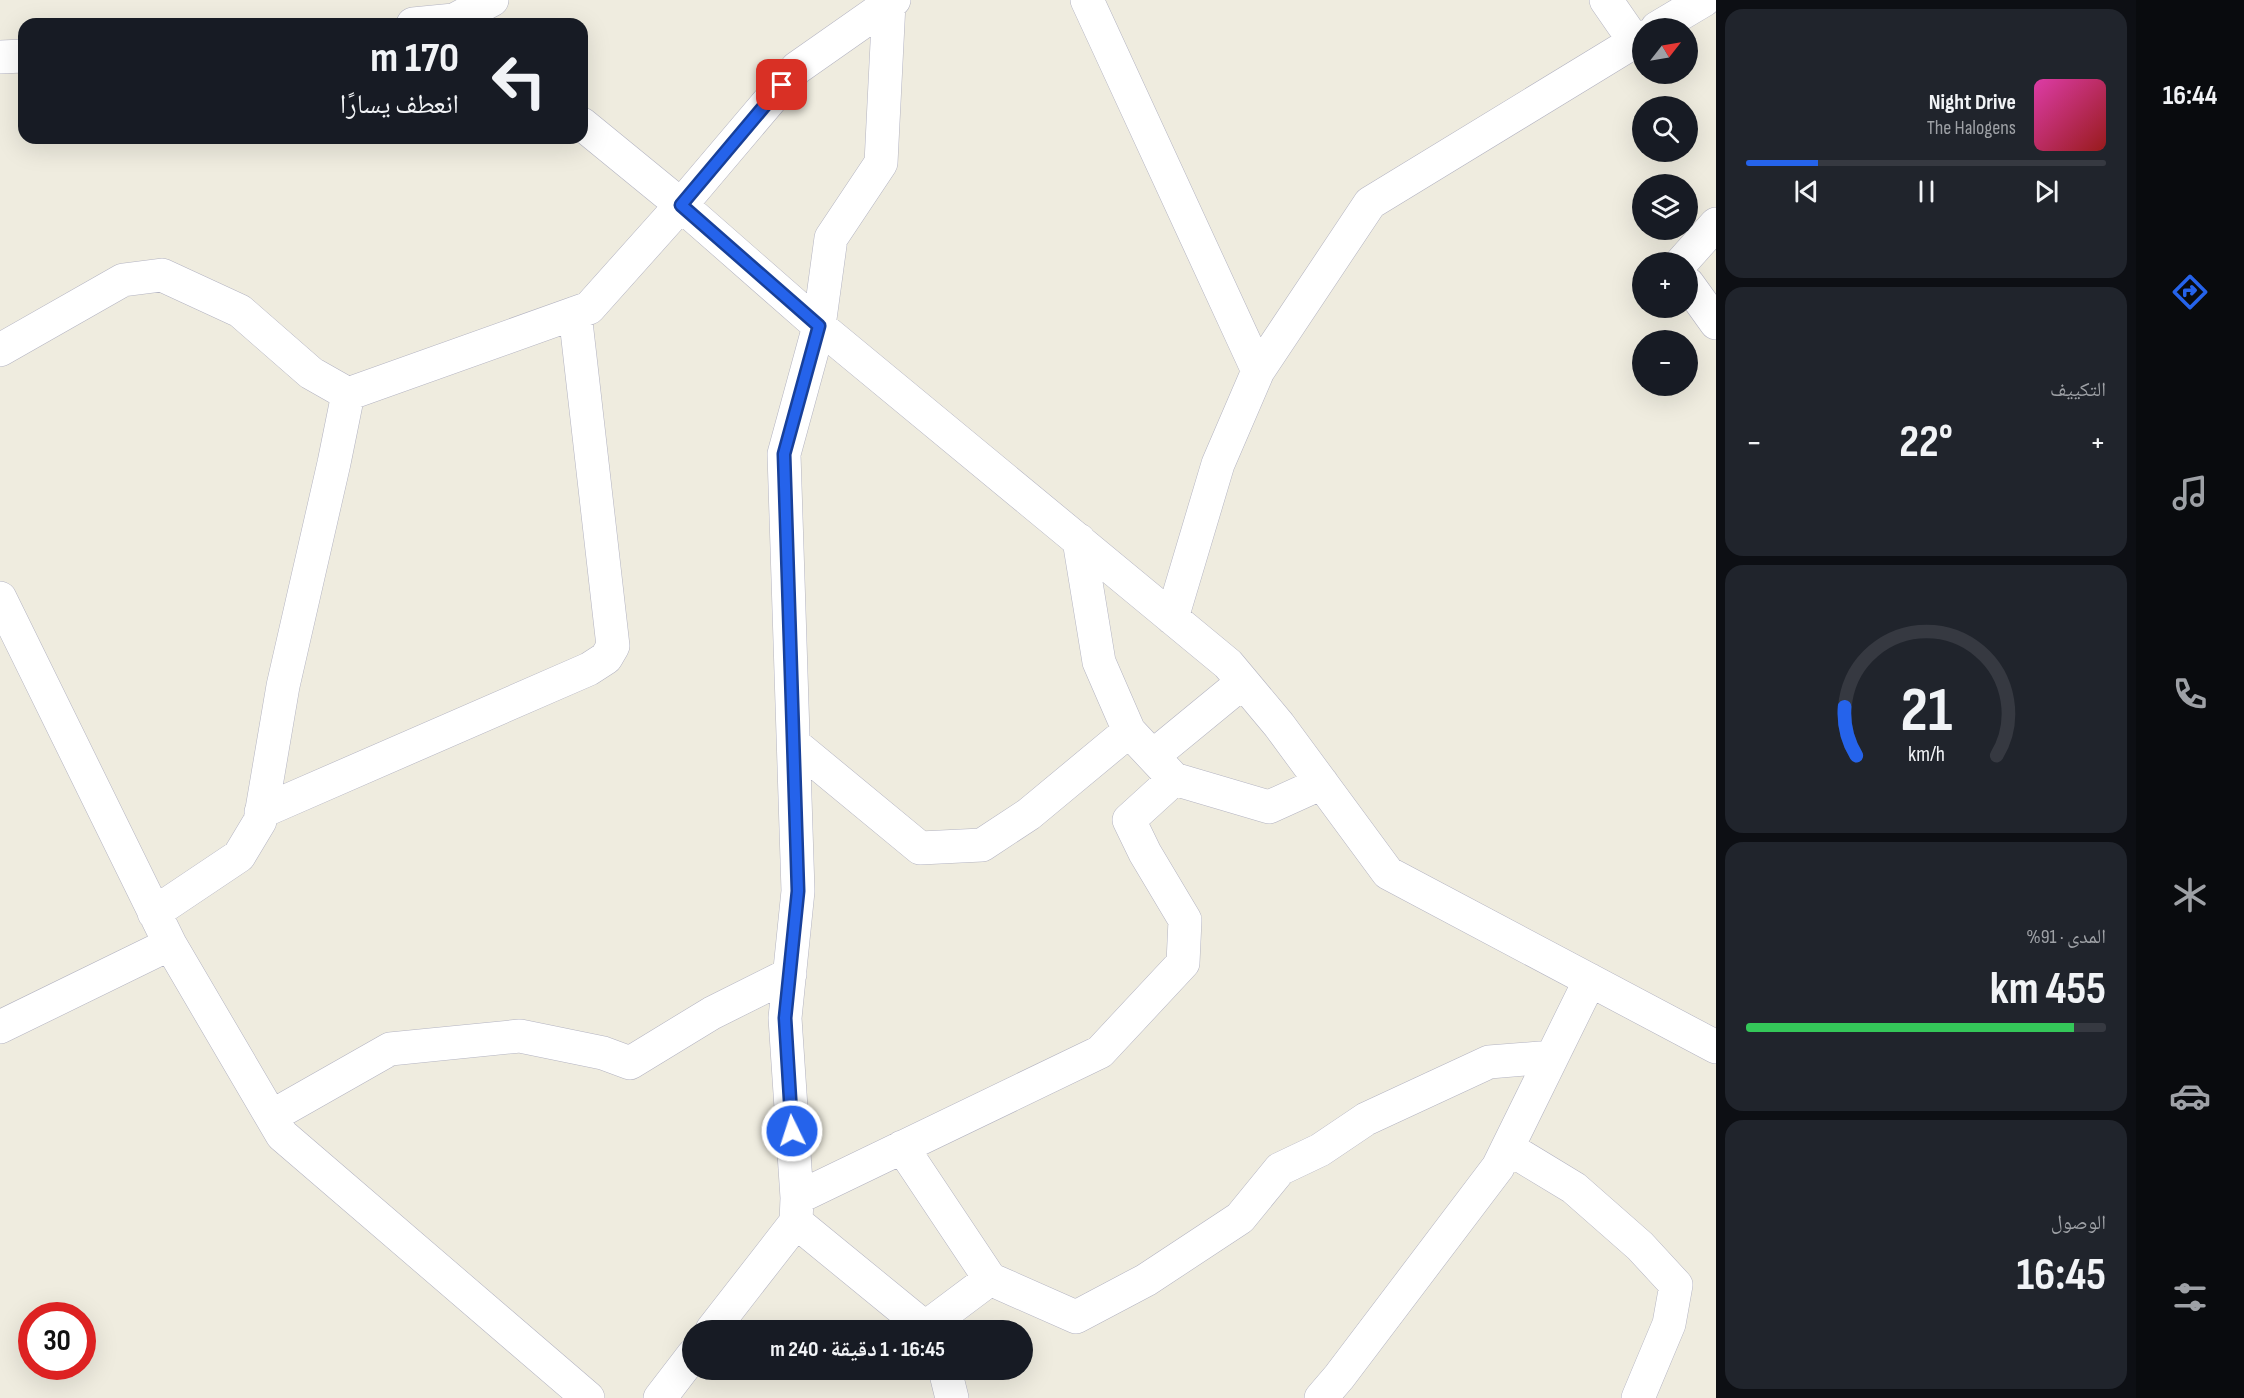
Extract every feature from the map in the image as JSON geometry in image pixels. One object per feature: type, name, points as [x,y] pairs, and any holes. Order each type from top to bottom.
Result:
[{"type":"street","points":[[426,0],[451,18]]},
{"type":"street","points":[[463,18],[492,0]]},
{"type":"street","points":[[1087,0],[1258,371]]},
{"type":"street","points":[[1606,0],[1632,24]]},
{"type":"street","points":[[1674,18],[1704,0]]},
{"type":"street","points":[[0,350],[123,280],[162,275],[240,311],[311,373],[348,394],[589,308],[681,205],[797,68],[891,2]]},
{"type":"street","points":[[891,2],[881,163],[831,238],[819,326],[784,454],[798,891],[785,1018],[796,1210],[917,1320]]},
{"type":"street","points":[[1172,618],[1218,464],[1258,371],[1370,203],[1632,44]]},
{"type":"street","points":[[0,57],[18,56]]},
{"type":"street","points":[[588,129],[681,205],[819,326],[1228,664],[1279,725],[1388,873],[1716,1047]]},
{"type":"street","points":[[1691,252],[1716,224]]},
{"type":"street","points":[[1698,298],[1716,323]]},
{"type":"street","points":[[261,812],[589,669],[606,658],[614,646],[575,313]]},
{"type":"street","points":[[154,913],[239,856],[260,821],[282,686],[348,394]]},
{"type":"street","points":[[1079,540],[1099,662],[1129,730],[1163,768],[1269,807],[1322,783]]},
{"type":"street","points":[[0,598],[170,945],[282,1135],[588,1398]]},
{"type":"street","points":[[719,1320],[796,1210],[902,1147],[1100,1052],[1184,963],[1185,920],[1144,853],[1129,820],[1163,768],[1243,682]]},
{"type":"street","points":[[794,744],[920,848],[982,845],[1029,814],[1129,730]]},
{"type":"street","points":[[0,1027],[170,945]]},
{"type":"street","points":[[272,1116],[390,1049],[519,1036],[603,1053],[630,1063],[712,1013],[790,974]]},
{"type":"street","points":[[1321,1398],[1498,1167],[1590,980]]},
{"type":"street","points":[[902,1147],[990,1279],[1076,1317],[1146,1280],[1240,1218],[1280,1169],[1320,1150],[1366,1119],[1489,1062],[1552,1057]]},
{"type":"street","points":[[1508,1148],[1574,1188],[1640,1246],[1676,1285],[1669,1324],[1638,1398]]},
{"type":"street","points":[[938,1320],[990,1279]]},
{"type":"street","points":[[660,1398],[682,1369]]},
{"type":"street","points":[[948,1380],[952,1398]]},
{"type":"route","points":[[782,85],[681,205],[819,326],[784,454],[798,891],[785,1018],[792,1131]]}]
